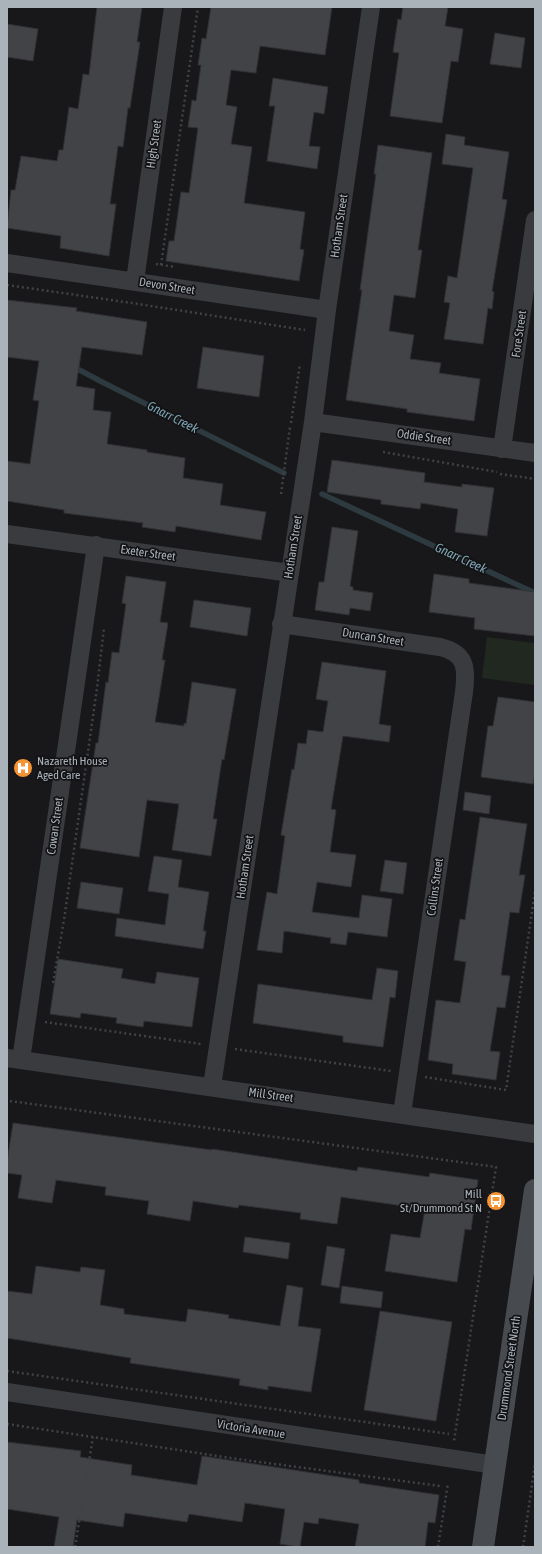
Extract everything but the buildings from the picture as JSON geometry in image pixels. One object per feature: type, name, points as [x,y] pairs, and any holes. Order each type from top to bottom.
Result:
[{"type":"main road","name":"Drummond Street North","points":[[483,1547],[535,1190]]},
{"type":"street","name":"High Street","points":[[135,281],[173,7]]},
{"type":"street","name":"Hotham Street","points":[[212,1086],[281,624],[290,573],[371,7]]},
{"type":"street","name":"Fore Street","points":[[502,449],[535,220]]},
{"type":"street","name":"Devon Street","points":[[7,263],[327,310]]},
{"type":"street","name":"Oddie Street","points":[[312,422],[535,454]]},
{"type":"street","name":"Exeter Street","points":[[7,534],[290,573]]},
{"type":"street","name":"Cowan Street","points":[[14,1059],[27,1019],[96,546]]},
{"type":"street","name":"Duncan Street","points":[[281,624],[440,647],[453,652],[462,660]]},
{"type":"street","name":"Collins Street","points":[[402,1114],[464,692],[464,672],[462,660]]},
{"type":"street","name":"Mill Street","points":[[14,1059],[212,1086],[535,1134]]},
{"type":"street","name":"Victoria Avenue","points":[[7,1392],[495,1465]]},
{"type":"path","points":[[161,265],[198,7]]},
{"type":"path","points":[[7,285],[305,330]]},
{"type":"path","points":[[291,423],[301,357]]},
{"type":"path","points":[[380,452],[535,479]]},
{"type":"path","points":[[52,990],[98,688],[105,623]]},
{"type":"path","points":[[27,1019],[408,1074],[506,1090],[535,891]]},
{"type":"path","points":[[10,1101],[496,1167],[454,1441]]},
{"type":"path","points":[[7,1371],[449,1434]]},
{"type":"path","points":[[7,1424],[237,1459],[440,1486]]},
{"type":"path","points":[[75,1547],[93,1437]]},
{"type":"path","points":[[523,1547],[535,1464]]},
{"type":"path","points":[[438,1547],[448,1483]]},
{"type":"shaded area","points":[[487,637],[535,643],[535,685],[482,678]]},
{"type":"waterway","name":"Gnarr Creek","points":[[72,366],[284,473]]},
{"type":"waterway","name":"Gnarr Creek","points":[[322,494],[535,593]]},
{"type":"place","name":"Nazareth House Aged Care","points":[[23,768]]},
{"type":"place","name":"Mill St/Drummond St N","points":[[496,1201]]}]
